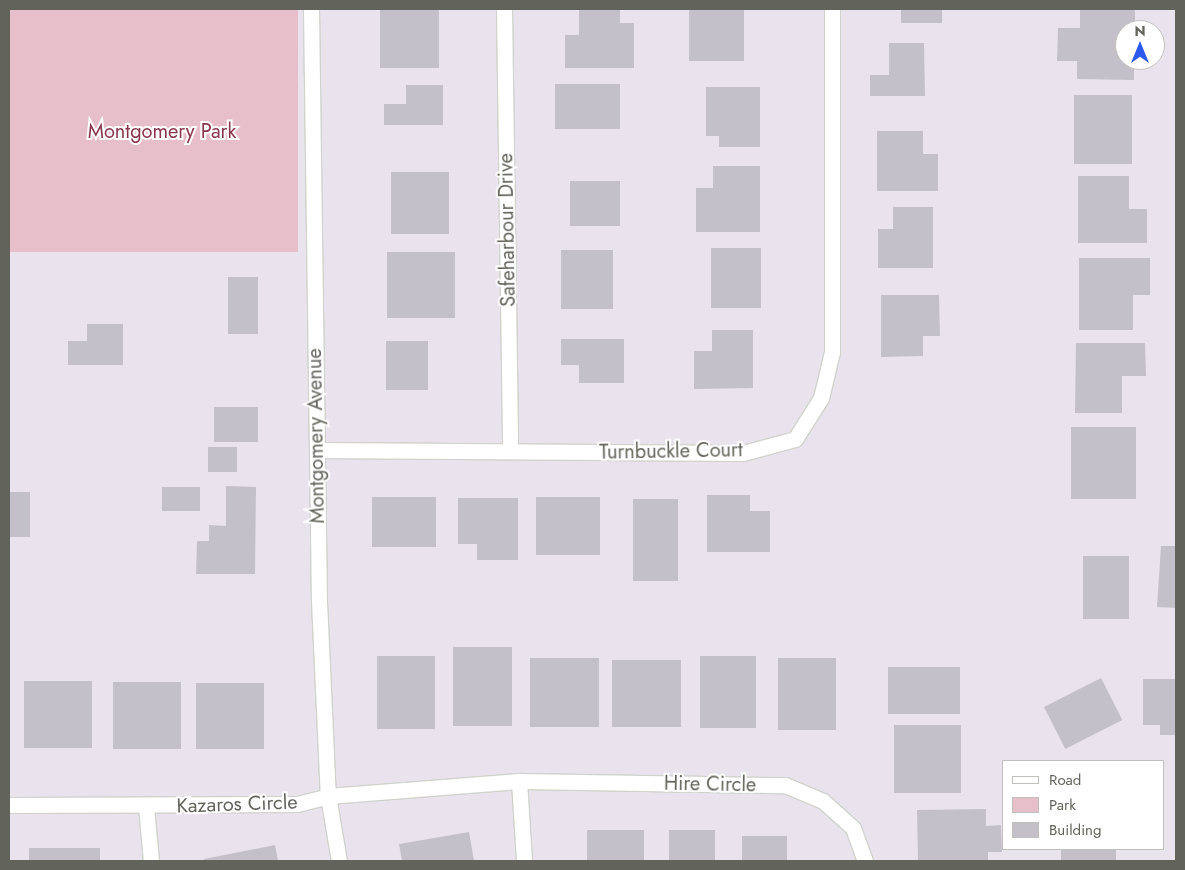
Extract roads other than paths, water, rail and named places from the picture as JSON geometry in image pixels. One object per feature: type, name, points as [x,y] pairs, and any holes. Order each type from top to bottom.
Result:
[{"type":"street","name":"Montgomery Avenue","points":[[311,9],[318,601],[328,796],[338,861]]},
{"type":"street","name":"Safeharbour Drive","points":[[504,9],[510,451]]},
{"type":"street","name":"Turnbuckle Court","points":[[316,450],[743,453],[795,439],[821,398],[832,352],[832,9]]},
{"type":"street","name":"Hire Circle","points":[[328,796],[519,780],[784,785],[823,801],[853,828],[865,861]]},
{"type":"street","points":[[519,780],[524,861]]},
{"type":"street","name":"Kazaros Circle","points":[[9,805],[297,804],[328,796]]},
{"type":"street","name":"Kazaros Circle","points":[[146,806],[151,861]]},
{"type":"park label","name":"Montgomery Park","points":[[162,131]]}]
